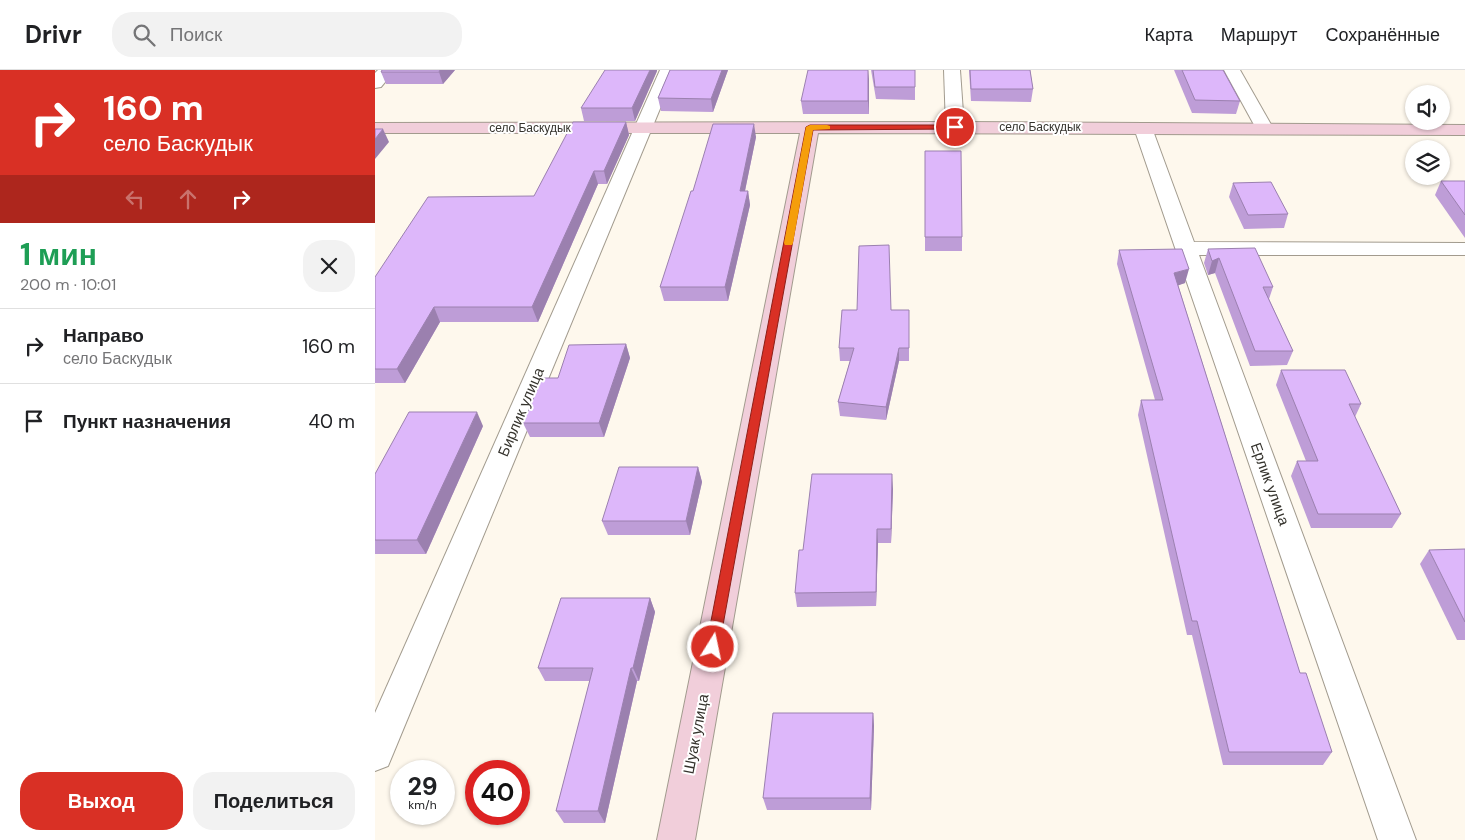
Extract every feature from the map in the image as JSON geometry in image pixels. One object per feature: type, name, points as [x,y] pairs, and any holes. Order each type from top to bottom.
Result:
[{"type":"street","points":[[375,84],[387,70]]},
{"type":"street","name":"Бирлик улица","points":[[375,754],[668,70]]},
{"type":"street","points":[[952,70],[955,127]]},
{"type":"street","points":[[1232,70],[1264,128]]},
{"type":"street","name":"Шуак улица","points":[[676,840],[810,127]]},
{"type":"street","name":"село Баскудык","points":[[375,128],[955,127],[1465,130]]},
{"type":"street","name":"Ерлик улица","points":[[1143,128],[1397,840]]},
{"type":"street","points":[[1186,248],[1465,250]]},
{"type":"building","points":[[382,70],[440,70],[439,72],[381,72]]},
{"type":"building","points":[[605,70],[650,70],[632,108],[581,108]]},
{"type":"building","points":[[670,70],[722,70],[711,99],[658,98]]},
{"type":"building","points":[[808,70],[868,70],[868,101],[801,101]]},
{"type":"building","points":[[873,70],[915,70],[915,87],[875,87]]},
{"type":"building","points":[[970,70],[1030,70],[1033,89],[971,89]]},
{"type":"building","points":[[1182,70],[1223,70],[1240,101],[1195,100]]},
{"type":"building","points":[[573,122],[626,122],[604,171],[594,171],[532,307],[434,307],[397,369],[375,369],[375,277],[428,197],[534,196]]},
{"type":"building","points":[[713,124],[754,124],[740,191],[748,191],[725,287],[660,287],[691,191],[693,191]]},
{"type":"building","points":[[375,129],[383,129],[375,139]]},
{"type":"building","points":[[925,151],[961,151],[962,237],[925,237]]},
{"type":"building","points":[[1450,181],[1465,181],[1465,215],[1444,185],[1450,185]]},
{"type":"building","points":[[1271,182],[1288,214],[1248,215],[1233,183]]},
{"type":"building","points":[[889,245],[891,310],[909,310],[909,348],[899,348],[886,407],[838,402],[854,348],[839,348],[842,310],[857,310],[859,246]]},
{"type":"building","points":[[1255,248],[1273,287],[1263,287],[1293,351],[1255,351],[1219,258],[1212,261],[1208,249]]},
{"type":"building","points":[[1182,249],[1189,269],[1174,273],[1300,673],[1306,673],[1332,752],[1229,752],[1197,621],[1192,621],[1141,400],[1163,400],[1119,250]]},
{"type":"building","points":[[626,344],[599,423],[523,423],[542,378],[558,378],[569,345]]},
{"type":"building","points":[[1281,370],[1345,370],[1361,404],[1349,404],[1401,514],[1318,514],[1297,461],[1318,461]]},
{"type":"building","points":[[409,412],[477,412],[417,540],[375,540],[375,474]]},
{"type":"building","points":[[619,467],[698,467],[686,521],[602,521]]},
{"type":"building","points":[[812,474],[892,474],[891,529],[877,529],[876,592],[795,593],[799,550],[803,550]]},
{"type":"building","points":[[1465,549],[1465,622],[1429,550]]},
{"type":"building","points":[[561,598],[650,598],[633,668],[631,668],[598,811],[556,811],[593,668],[538,668]]},
{"type":"building","points":[[773,713],[873,713],[870,798],[763,798]]},
{"type":"slow traffic","points":[[789,243],[810,127],[827,127]]},
{"type":"route","points":[[713,647],[810,127],[955,127]]}]
